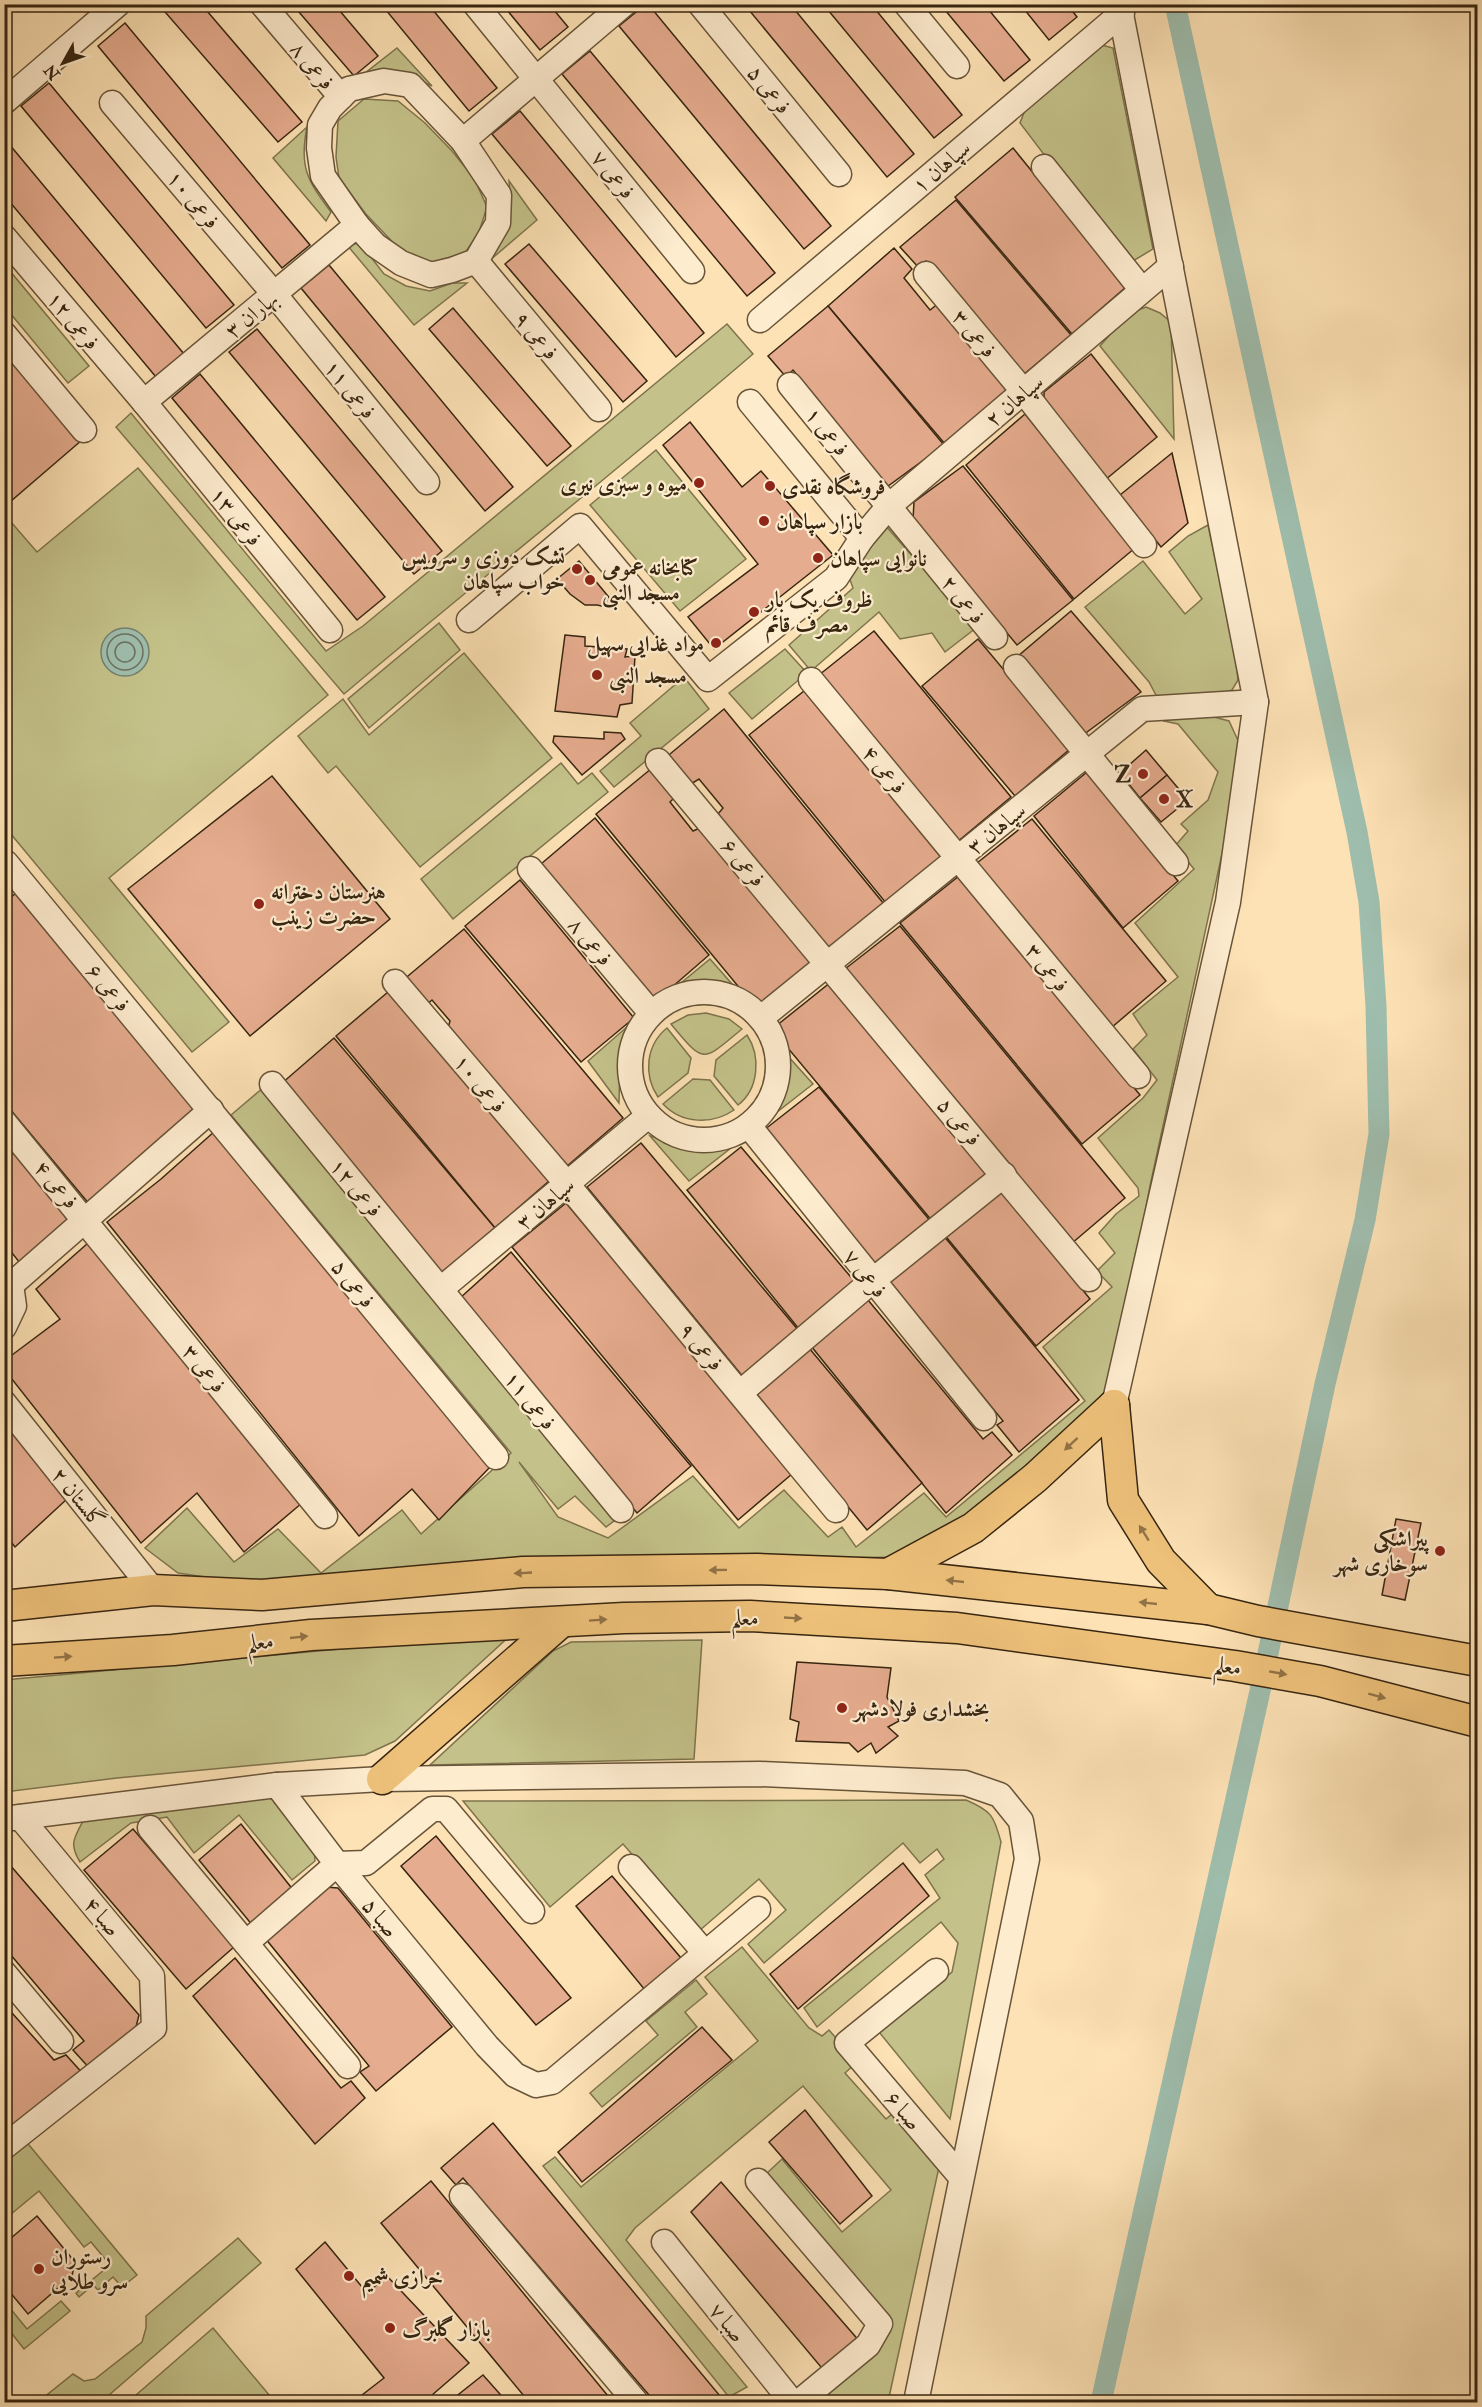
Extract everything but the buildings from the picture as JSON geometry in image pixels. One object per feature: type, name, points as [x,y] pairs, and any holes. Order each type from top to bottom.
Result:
[{"type":"main road","points":[[888,1574],[973,1527],[1035,1478],[1114,1405]]},
{"type":"main road","points":[[1114,1405],[1123,1500],[1161,1560],[1208,1609]]},
{"type":"main road","points":[[750,1616],[757,1569]]},
{"type":"main road","name":"معلم","points":[[4,1606],[153,1590],[262,1595],[523,1572],[757,1569],[888,1574],[1208,1609],[1248,1619],[1478,1661]]},
{"type":"main road","name":"معلم","points":[[4,1661],[172,1650],[311,1635],[624,1618],[750,1616],[957,1628],[1235,1666],[1320,1681],[1478,1722]]},
{"type":"main road","points":[[382,1779],[560,1623]]},
{"type":"street","points":[[4,102],[118,4]]},
{"type":"street","name":"فرعی ۸","points":[[262,4],[341,97]]},
{"type":"street","points":[[476,4],[537,78]]},
{"type":"street","points":[[463,141],[624,4]]},
{"type":"street","name":"فرعی ۵","points":[[700,4],[839,174]]},
{"type":"street","points":[[906,4],[957,66]]},
{"type":"street","points":[[1114,1405],[1228,902],[1256,702],[1121,9]]},
{"type":"street","name":"سپاهان ۱","points":[[760,320],[1121,9]]},
{"type":"street","name":"فرعی ۷","points":[[537,78],[692,271]]},
{"type":"street","points":[[384,81],[410,85],[463,141],[498,195],[498,223],[476,261],[452,270],[430,275],[401,263],[375,245],[357,225],[323,176],[319,148],[320,125],[330,108],[349,89],[384,81]]},
{"type":"street","name":"فرعی ۱۰","points":[[112,103],[275,295]]},
{"type":"street","points":[[1044,167],[1142,290]]},
{"type":"street","name":"بهاران ۳","points":[[144,402],[357,225]]},
{"type":"street","name":"فرعی ۱۲","points":[[4,237],[144,402]]},
{"type":"street","name":"فرعی ۹","points":[[476,261],[599,409]]},
{"type":"street","name":"سپاهان ۲","points":[[469,620],[580,526],[708,679],[836,578],[862,538],[888,506],[1171,266]]},
{"type":"street","name":"فرعی ۳","points":[[926,274],[1024,392]]},
{"type":"street","name":"فرعی ۱۱","points":[[275,295],[427,482]]},
{"type":"street","points":[[4,334],[84,430]]},
{"type":"street","name":"فرعی ۱","points":[[790,385],[888,506]]},
{"type":"street","points":[[1024,392],[1144,545]]},
{"type":"street","name":"فرعی ۱۳","points":[[144,402],[330,630]]},
{"type":"street","points":[[750,402],[862,538]]},
{"type":"street","name":"فرعی ۲","points":[[888,506],[995,637]]},
{"type":"street","points":[[1016,667],[1176,863]]},
{"type":"street","name":"فرعی ۴","points":[[810,680],[959,858]]},
{"type":"street","name":"سپاهان ۳","points":[[760,1018],[1142,709],[1256,702]]},
{"type":"street","name":"فرعی ۶","points":[[658,761],[829,964]]},
{"type":"street","name":"فرعی ۳","points":[[959,858],[1138,1076]]},
{"type":"street","name":"فرعی ۶","points":[[6,863],[211,1110]]},
{"type":"street","name":"فرعی ۸","points":[[530,869],[651,1013]]},
{"type":"street","name":"فرعی ۵","points":[[829,964],[1089,1279]]},
{"type":"street","name":"فرعی ۱۰","points":[[395,982],[567,1184]]},
{"type":"street","points":[[703,992],[719,993],[742,1002],[760,1018],[773,1039],[778,1062],[776,1086],[766,1108],[749,1126],[730,1137],[708,1141],[686,1139],[665,1130],[648,1116],[636,1097],[629,1075],[630,1052],[638,1031],[651,1013],[671,999],[703,992]]},
{"type":"street","name":"فرعی ۱۲","points":[[272,1084],[441,1289]]},
{"type":"street","points":[[4,1327],[14,1306],[8,1283],[86,1220],[211,1110]]},
{"type":"street","name":"فرعی ۵","points":[[211,1110],[496,1457]]},
{"type":"street","name":"سپاهان ۳","points":[[441,1289],[648,1116]]},
{"type":"street","name":"فرعی ۴","points":[[4,1122],[86,1220]]},
{"type":"street","name":"فرعی ۷","points":[[749,1126],[984,1418]]},
{"type":"street","points":[[741,1392],[872,1281],[1004,1175]]},
{"type":"street","name":"فرعی ۹","points":[[567,1184],[741,1392],[836,1510]]},
{"type":"street","name":"فرعی ۳","points":[[86,1220],[325,1516]]},
{"type":"street","name":"فرعی ۱۱","points":[[441,1289],[621,1510]]},
{"type":"street","name":"گلستان ۲","points":[[4,1403],[153,1590]]},
{"type":"street","points":[[12,1818],[277,1785],[382,1779],[760,1774],[965,1783],[1000,1795],[1021,1821],[1027,1859],[916,2403]]},
{"type":"street","name":"صبا ۵","points":[[277,1785],[337,1864],[487,2046],[515,2075],[536,2085],[552,2082],[758,1909]]},
{"type":"street","points":[[246,1943],[337,1864],[366,1863],[432,1809],[446,1809],[532,1911]]},
{"type":"street","name":"صبا ۴","points":[[4,2147],[154,2028],[152,1976],[12,1818]]},
{"type":"street","points":[[150,1828],[348,2066]]},
{"type":"street","points":[[631,1867],[705,1953]]},
{"type":"street","name":"صبا ۶","points":[[936,1971],[848,2043],[962,2177]]},
{"type":"street","points":[[4,1973],[61,2041]]},
{"type":"street","points":[[758,2181],[880,2324],[868,2345],[799,2403]]},
{"type":"street","points":[[462,2196],[636,2402]]},
{"type":"street","name":"صبا ۷","points":[[664,2242],[792,2403]]},
{"type":"shaded area","points":[[1098,44],[1113,48],[1153,249],[1133,261],[1122,257],[1020,123],[1027,105]]},
{"type":"shaded area","points":[[397,48],[432,86],[401,72],[360,77]]},
{"type":"shaded area","points":[[364,99],[398,101],[425,123],[474,178],[487,207],[479,232],[465,253],[433,262],[404,254],[365,213],[339,178],[336,157],[338,121]]},
{"type":"shaded area","points":[[307,127],[304,153],[307,173],[331,212],[326,221],[273,158]]},
{"type":"shaded area","points":[[509,181],[537,220],[489,261],[502,240],[508,224],[511,205]]},
{"type":"shaded area","points":[[360,243],[384,274],[406,286],[430,291],[452,283],[467,283],[414,325],[347,245]]},
{"type":"shaded area","points":[[5,265],[89,366],[68,383],[5,307]]},
{"type":"shaded area","points":[[1146,307],[1160,313],[1171,322],[1174,439],[1100,346],[1128,314]]},
{"type":"shaded area","points":[[727,324],[753,354],[344,694],[116,427],[131,413],[326,651],[363,626]]},
{"type":"shaded area","points":[[656,450],[746,559],[680,611],[590,505]]},
{"type":"shaded area","points":[[138,468],[328,695],[109,878],[229,1022],[192,1052],[5,827],[4,528],[11,522],[37,552]]},
{"type":"shaded area","points":[[884,524],[976,628],[945,652],[932,633],[900,639],[879,612],[811,671],[789,645],[853,588],[849,577]]},
{"type":"shaded area","points":[[1208,525],[1235,652],[1238,680],[1232,690],[1209,696],[1157,697],[1149,682],[1085,607],[1143,561],[1185,614],[1202,599],[1169,552],[1188,536]]},
{"type":"shaded area","points":[[439,623],[460,650],[369,728],[348,699]]},
{"type":"shaded area","points":[[785,649],[807,673],[752,719],[729,693]]},
{"type":"shaded area","points":[[464,653],[552,758],[420,867],[336,766],[328,773],[298,736],[343,699],[369,735]]},
{"type":"shaded area","points":[[684,677],[709,709],[614,787],[600,771],[641,736],[630,723]]},
{"type":"shaded area","points":[[1171,715],[1214,717],[1229,721],[1241,747],[1235,794],[1150,1186],[1110,1400],[960,1526],[896,1557],[435,1566],[245,1583],[178,1573],[145,1548],[187,1508],[234,1562],[278,1529],[321,1573],[402,1510],[421,1534],[511,1453],[231,1115],[264,1087],[618,1518],[606,1527],[575,1496],[558,1509],[519,1462],[558,1517],[608,1538],[693,1476],[739,1528],[784,1490],[828,1537],[842,1527],[856,1547],[924,1493],[946,1517],[1085,1401],[1043,1347],[1112,1287],[1097,1271],[1115,1253],[1099,1233],[1116,1214],[1139,1196],[1138,1188],[1098,1138],[1143,1098],[1157,1080],[1133,1049],[1147,1035],[1133,1014],[1178,977],[1135,923],[1194,869],[1175,846],[1188,831],[1181,824],[1208,800],[1218,772],[1178,724],[1164,721]]},
{"type":"shaded area","points":[[561,763],[578,784],[592,773],[608,792],[453,919],[421,879]]},
{"type":"shaded area","points":[[710,959],[740,993],[705,989],[670,992]]},
{"type":"shaded area","points":[[706,1013],[729,1019],[742,1029],[719,1048],[704,1054],[691,1047],[671,1024],[688,1015]]},
{"type":"shaded area","points":[[628,1026],[620,1060],[619,1103],[588,1061]]},
{"type":"shaded area","points":[[667,1028],[691,1058],[688,1073],[658,1097],[650,1079],[649,1061],[655,1043]]},
{"type":"shaded area","points":[[747,1035],[754,1053],[756,1072],[750,1090],[738,1105],[714,1076],[716,1060]]},
{"type":"shaded area","points":[[786,1054],[813,1084],[777,1112],[784,1085]]},
{"type":"shaded area","points":[[693,1079],[710,1080],[734,1110],[716,1118],[697,1120],[679,1115],[663,1104]]},
{"type":"shaded area","points":[[650,1136],[692,1145],[736,1144],[689,1181]]},
{"type":"shaded area","points":[[513,1633],[395,1741],[365,1755],[117,1778],[5,1792],[4,1680]]},
{"type":"shaded area","points":[[702,1640],[694,1759],[430,1765],[553,1651],[571,1642]]},
{"type":"shaded area","points":[[264,1795],[272,1799],[314,1848],[315,1861],[292,1880],[239,1815],[194,1853],[167,1817],[131,1823],[80,1862],[75,1850],[75,1837],[83,1821]]},
{"type":"shaded area","points":[[966,1800],[991,1815],[1001,1842],[950,2119],[879,2032],[952,1972],[958,1943],[941,1922],[817,2027],[804,2008],[940,1898],[925,1875],[944,1859],[937,1849],[920,1863],[903,1843],[764,1963],[748,1944],[786,1910],[759,1879],[699,1931],[623,1844],[550,1907],[463,1801]]},
{"type":"shaded area","points":[[742,1947],[809,2028],[822,2036],[829,2030],[857,2062],[845,2073],[886,2119],[897,2110],[941,2158],[888,2402],[811,2402],[891,2324],[765,2175],[782,2159],[842,2232],[891,2190],[803,2086],[635,2228],[626,2240],[747,2387],[729,2397],[543,2166],[555,2157],[581,2187],[758,2041],[705,1977]]},
{"type":"shaded area","points":[[696,1980],[707,1994],[685,2012],[697,2027],[602,2107],[590,2093],[658,2035],[646,2021]]},
{"type":"shaded area","points":[[24,2139],[137,2275],[122,2287],[113,2277],[98,2290],[93,2285],[79,2297],[76,2293],[110,2265],[91,2242],[84,2247],[39,2191],[5,2219],[5,2155]]},
{"type":"shaded area","points":[[238,2238],[261,2263],[101,2402],[38,2402],[73,2374],[84,2381],[95,2379],[142,2342],[146,2328],[146,2316]]},
{"type":"shaded area","points":[[61,2301],[70,2311],[24,2349],[5,2325],[5,2302],[27,2329]]},
{"type":"shaded area","points":[[213,2328],[275,2402],[128,2402]]},
{"type":"water","points":[[125,628],[142,635],[149,652],[142,669],[125,676],[108,669],[101,652],[108,635]]},
{"type":"waterway","points":[[1101,2402],[1260,1691],[1325,1384],[1365,1220],[1379,1134],[1376,1006],[1369,902],[1357,832],[1175,4]]},
{"type":"place","name":"میوه و سبزی نیری","points":[[699,483]]},
{"type":"place","name":"فروشگاه نقدی","points":[[770,486]]},
{"type":"place","name":"بازار سپاهان","points":[[764,521]]},
{"type":"place","name":"نانوایی سپاهان","points":[[818,558]]},
{"type":"place","name":"تشک دوزی و سرویس خواب سپاهان","points":[[577,569]]},
{"type":"place","name":"کتابخانه عمومی مسجد النبی","points":[[590,580]]},
{"type":"place","name":"ظروف یک بار مصرف قائم","points":[[754,612]]},
{"type":"place","name":"مواد غذایی سهیل","points":[[716,643]]},
{"type":"place","name":"مسجد النبی","points":[[597,675]]},
{"type":"place","name":"Z","points":[[1143,774]]},
{"type":"place","name":"X","points":[[1164,799]]},
{"type":"place","name":"هنرستان دخترانه حضرت زینب","points":[[259,904]]},
{"type":"place","name":"پیراشکی سوخاری شهر","points":[[1440,1551]]},
{"type":"place","name":"بخشداری فولادشهر","points":[[842,1708]]},
{"type":"place","name":"رستوران سرو طلایی","points":[[39,2269]]},
{"type":"place","name":"خرازی شمیم","points":[[349,2276]]},
{"type":"place","name":"بازار گلبرگ","points":[[390,2328]]}]
